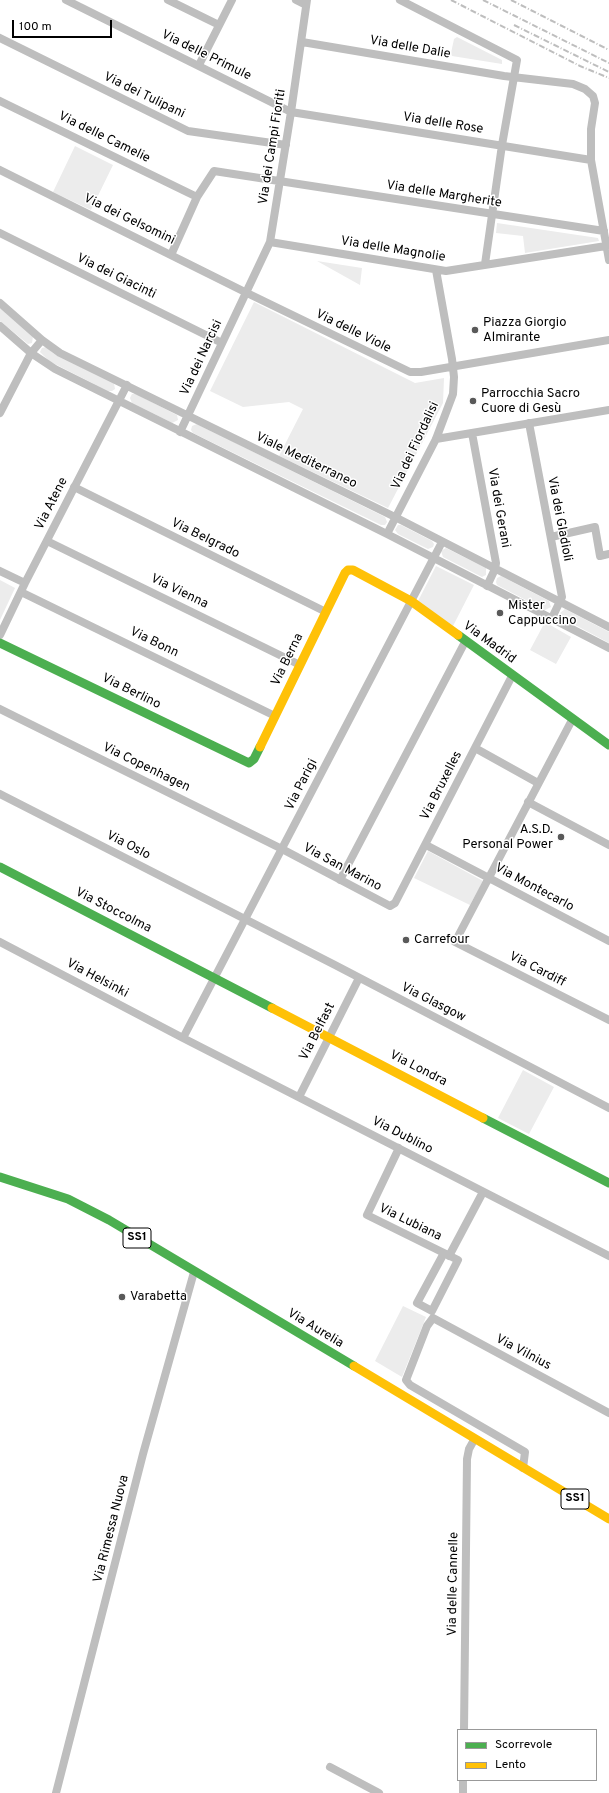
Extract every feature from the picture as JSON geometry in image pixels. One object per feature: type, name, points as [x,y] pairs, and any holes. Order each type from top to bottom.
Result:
[{"type":"street","name":"Via delle Primule","points":[[66,0],[291,112]]},
{"type":"street","points":[[168,0],[219,25]]},
{"type":"street","points":[[199,65],[232,0]]},
{"type":"street","points":[[296,0],[306,2]]},
{"type":"street","points":[[400,0],[517,60],[502,145],[484,264]]},
{"type":"street","name":"Via dei Campi Fioriti","points":[[247,293],[270,242],[302,42],[306,2]]},
{"type":"street","name":"Via dei Tulipani","points":[[0,38],[188,131],[286,145]]},
{"type":"street","name":"Via delle Dalie","points":[[302,42],[514,77],[576,85],[585,89],[591,94],[595,103],[591,129],[591,160],[609,260]]},
{"type":"street","name":"Via delle Camelie","points":[[0,101],[197,197]]},
{"type":"street","name":"Via delle Rose","points":[[291,112],[591,160]]},
{"type":"street","name":"Via dei Gelsomini","points":[[0,170],[247,293]]},
{"type":"street","name":"Via delle Margherite","points":[[197,197],[214,170],[492,215],[604,231]]},
{"type":"street","points":[[171,255],[197,197]]},
{"type":"street","name":"Via dei Giacinti","points":[[0,233],[222,343]]},
{"type":"street","name":"Via delle Magnolie","points":[[270,242],[436,270],[450,271],[484,264],[606,246]]},
{"type":"street","name":"Via dei Fiordalisi","points":[[387,534],[436,439],[452,394],[453,367],[436,270]]},
{"type":"street","name":"Via dei Narcisi","points":[[180,432],[247,293]]},
{"type":"street","name":"Via delle Viole","points":[[247,293],[408,372],[418,373],[609,340]]},
{"type":"street","name":"Viale Mediterraneo","points":[[0,303],[42,340],[63,355],[395,517],[609,627]]},
{"type":"street","points":[[0,326],[31,353],[52,367],[119,402],[387,534],[433,559],[609,648]]},
{"type":"street","points":[[0,413],[31,353],[42,340]]},
{"type":"street","name":"Via Atene","points":[[0,635],[25,583],[127,385]]},
{"type":"street","points":[[436,439],[609,410]]},
{"type":"street","name":"Via dei Gladioli","points":[[529,423],[562,597],[552,618]]},
{"type":"street","name":"Via dei Gerani","points":[[472,433],[496,563],[488,586]]},
{"type":"street","name":"Via Belgrado","points":[[74,487],[326,612]]},
{"type":"street","points":[[551,537],[595,527],[600,556],[609,554]]},
{"type":"street","name":"Via Vienna","points":[[47,541],[300,665]]},
{"type":"street","name":"Via Parigi","points":[[183,1038],[442,542]]},
{"type":"street","name":"Via Berna","points":[[250,762],[254,759],[345,573],[349,570]]},
{"type":"street","name":"Via Madrid","points":[[349,570],[355,571],[410,601],[572,720],[609,745]]},
{"type":"street","points":[[0,571],[25,583]]},
{"type":"street","name":"Via Bonn","points":[[21,592],[275,716]]},
{"type":"street","points":[[340,880],[465,642]]},
{"type":"street","name":"Via Berlino","points":[[0,643],[245,762],[250,762]]},
{"type":"street","name":"Via Bruxelles","points":[[392,906],[426,845],[512,676]]},
{"type":"street","name":"Via Copenhagen","points":[[0,709],[282,849]]},
{"type":"street","points":[[489,878],[572,720]]},
{"type":"street","points":[[475,748],[538,783]]},
{"type":"street","name":"Via Oslo","points":[[0,794],[245,920]]},
{"type":"street","points":[[528,802],[609,845]]},
{"type":"street","name":"Via Montecarlo","points":[[426,845],[609,941]]},
{"type":"street","name":"Via San Marino","points":[[282,849],[387,905],[392,906]]},
{"type":"street","name":"Via Stoccolma","points":[[0,867],[215,978]]},
{"type":"street","name":"Via Cardiff","points":[[489,878],[455,942],[609,1020]]},
{"type":"street","name":"Via Glasgow","points":[[245,920],[609,1108]]},
{"type":"street","name":"Via Helsinki","points":[[0,942],[183,1038]]},
{"type":"street","name":"Via Londra","points":[[215,978],[609,1183]]},
{"type":"street","name":"Via Belfast","points":[[299,1097],[359,978]]},
{"type":"street","name":"Via Dublino","points":[[183,1038],[609,1256]]},
{"type":"street","name":"Via Lubiana","points":[[399,1148],[367,1215],[446,1254],[483,1192]]},
{"type":"street","name":"Via Aurelia","points":[[0,1177],[51,1193],[83,1206],[109,1220],[474,1440],[609,1519]]},
{"type":"street","points":[[446,1254],[458,1260],[432,1314],[406,1380],[410,1385],[525,1452],[523,1468]]},
{"type":"street","name":"Via Vilnius","points":[[446,1254],[418,1303],[432,1314],[609,1413]]},
{"type":"street","name":"Via Rimessa Nuova","points":[[56,1793],[143,1454],[194,1272]]},
{"type":"street","name":"Via delle Cannelle","points":[[464,1729],[467,1459],[469,1449],[474,1440]]},
{"type":"street","points":[[330,1767],[379,1793]]},
{"type":"street","points":[[463,1781],[463,1793]]},
{"type":"shaded area","points":[[457,37],[502,60],[502,64],[452,56],[451,53],[454,39]]},
{"type":"shaded area","points":[[75,146],[113,165],[91,210],[53,192]]},
{"type":"shaded area","points":[[497,223],[598,238],[599,241],[525,253],[523,236],[496,233]]},
{"type":"shaded area","points":[[317,261],[362,268],[360,285]]},
{"type":"shaded area","points":[[254,302],[415,383],[444,378],[443,403],[388,508],[279,456],[303,409],[289,402],[243,407],[210,391]]},
{"type":"shaded area","points":[[0,308],[33,336],[32,343],[28,344],[0,321]]},
{"type":"shaded area","points":[[46,347],[53,353],[114,383],[115,389],[108,391],[49,361],[40,352],[42,348]]},
{"type":"shaded area","points":[[132,394],[136,394],[177,415],[178,420],[172,423],[132,403],[130,398]]},
{"type":"shaded area","points":[[197,424],[385,517],[387,522],[385,525],[381,525],[193,433],[191,430],[192,426]]},
{"type":"shaded area","points":[[398,525],[401,525],[432,541],[434,544],[433,547],[428,549],[398,534],[395,530]]},
{"type":"shaded area","points":[[446,548],[486,568],[486,575],[482,577],[443,557],[441,551]]},
{"type":"shaded area","points":[[436,566],[474,585],[453,626],[418,601]]},
{"type":"shaded area","points":[[501,576],[549,601],[551,607],[545,610],[497,585],[497,578]]},
{"type":"shaded area","points":[[0,580],[15,588],[0,620]]},
{"type":"shaded area","points":[[565,609],[609,632],[609,643],[562,618],[560,613]]},
{"type":"shaded area","points":[[545,622],[571,637],[556,664],[530,650]]},
{"type":"shaded area","points":[[428,851],[483,881],[470,905],[414,878]]},
{"type":"shaded area","points":[[523,1070],[554,1087],[529,1134],[498,1118]]},
{"type":"shaded area","points":[[403,1306],[426,1317],[402,1377],[375,1361]]},
{"type":"railway","points":[[451,0],[580,66],[609,78]]},
{"type":"railway","points":[[483,0],[609,63]]},
{"type":"railway","points":[[511,0],[609,50]]},
{"type":"railway","points":[[514,25],[609,72]]},
{"type":"traffic: fast","points":[[458,635],[609,745]]},
{"type":"traffic: fast","points":[[0,643],[249,763],[254,759],[260,747]]},
{"type":"traffic: fast","points":[[0,867],[272,1008]]},
{"type":"traffic: fast","points":[[483,1118],[609,1183]]},
{"type":"traffic: fast","points":[[0,1177],[68,1199],[109,1220],[354,1366]]},
{"type":"traffic: slow","points":[[260,747],[345,573],[348,570],[353,570],[411,601],[458,635]]},
{"type":"traffic: slow","points":[[272,1008],[483,1118]]},
{"type":"traffic: slow","points":[[354,1366],[609,1519]]},
{"type":"place","name":"Piazza Giorgio Almirante","points":[[475,330]]},
{"type":"place","name":"Parrocchia Sacro Cuore di Gesù","points":[[473,401]]},
{"type":"place","name":"Mister Cappuccino","points":[[500,613]]},
{"type":"place","name":"A.S.D. Personal Power","points":[[561,837]]},
{"type":"place","name":"Carrefour","points":[[406,940]]},
{"type":"place","name":"Varabetta","points":[[122,1297]]}]
